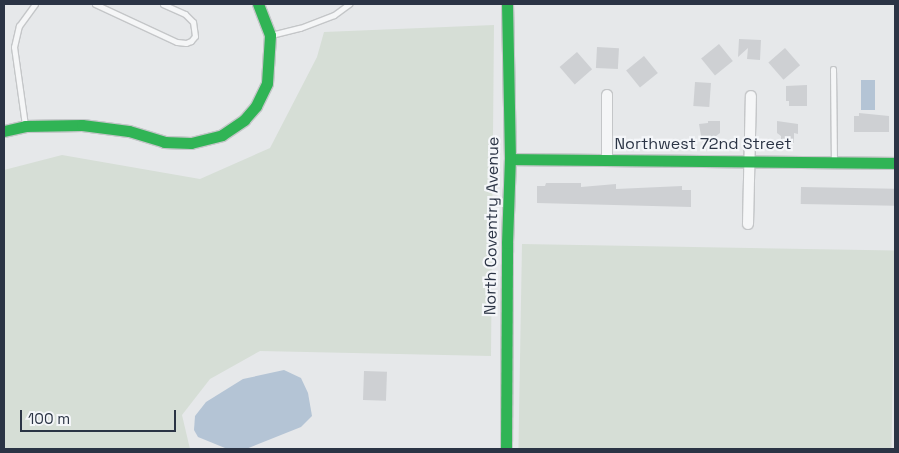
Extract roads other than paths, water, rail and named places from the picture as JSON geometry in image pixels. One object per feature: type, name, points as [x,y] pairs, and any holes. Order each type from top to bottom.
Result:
[{"type":"street","points":[[4,131],[25,126],[82,124],[129,131],[164,142],[191,143],[222,136],[250,113],[267,84],[270,35],[258,4]]},
{"type":"street","name":"North Coventry Avenue","points":[[506,449],[507,243],[510,159],[507,4]]},
{"type":"street","points":[[607,95],[607,160]]},
{"type":"street","points":[[748,224],[751,96]]},
{"type":"street","name":"Northwest 72nd Street","points":[[510,159],[895,163]]},
{"type":"lane","points":[[25,126],[14,47],[19,26],[35,4]]},
{"type":"lane","points":[[95,4],[177,42],[186,44],[191,41],[195,36],[193,22],[185,14],[163,4]]},
{"type":"lane","points":[[270,35],[300,28],[326,18],[349,4]]},
{"type":"lane","points":[[833,69],[834,162]]},
{"type":"water","points":[[861,80],[875,80],[875,110],[861,110]]},
{"type":"water","points":[[284,370],[301,378],[308,393],[312,416],[301,427],[246,449],[225,448],[198,437],[194,430],[195,416],[206,402],[243,379]]}]
